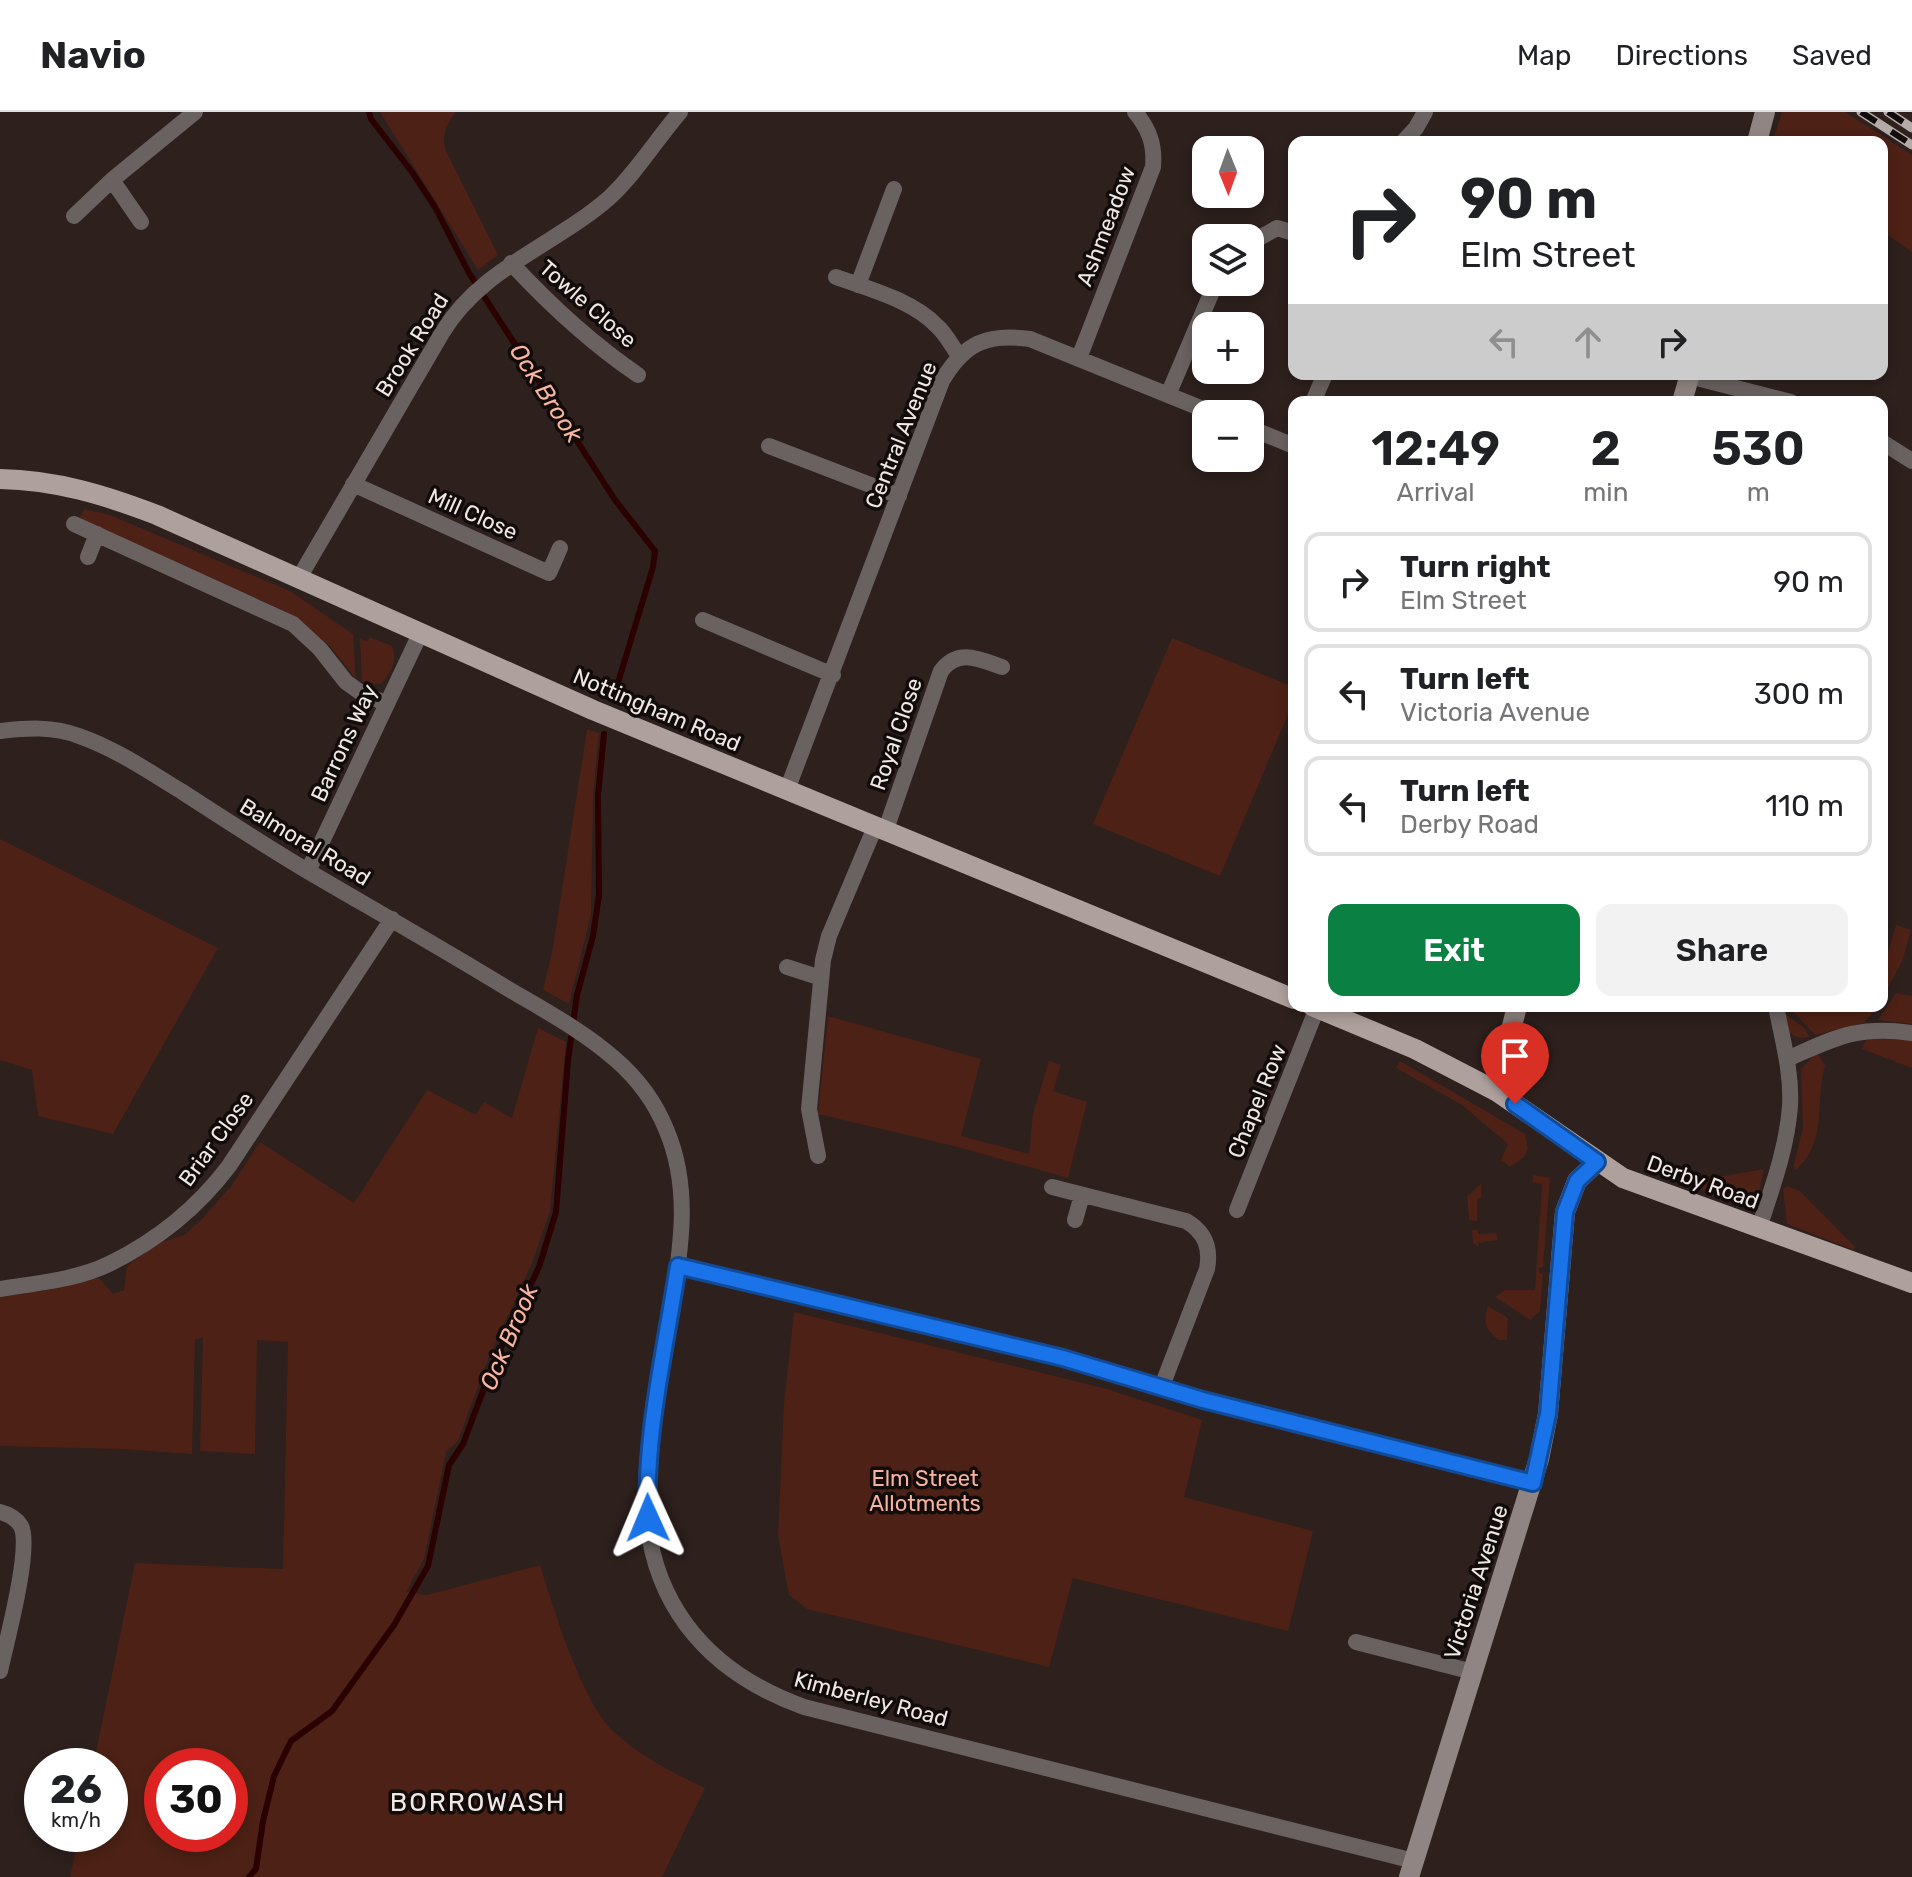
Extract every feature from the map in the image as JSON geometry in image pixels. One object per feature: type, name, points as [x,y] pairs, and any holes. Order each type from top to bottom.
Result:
[{"type":"main road","name":"Nottingham Road","points":[[0,479],[62,485],[104,495],[157,515],[593,710],[1288,997]]},
{"type":"main road","points":[[1327,1012],[1415,1049],[1496,1091]]},
{"type":"main road","name":"Derby Road","points":[[1496,1091],[1597,1162],[1639,1185],[1912,1283]]},
{"type":"street","points":[[74,216],[112,180],[195,112]]},
{"type":"street","name":"Brook Road","points":[[299,578],[450,319],[493,276],[608,198],[680,112]]},
{"type":"street","name":"Ashmeadow","points":[[1079,358],[1153,167],[1153,141],[1135,112]]},
{"type":"street","points":[[1409,136],[1425,112]]},
{"type":"street","points":[[1759,136],[1765,112]]},
{"type":"street","points":[[112,180],[141,222]]},
{"type":"street","points":[[858,285],[894,189]]},
{"type":"street","points":[[1264,235],[1277,228],[1288,231]]},
{"type":"street","name":"Towle Close","points":[[511,263],[536,291],[613,358],[638,375]]},
{"type":"street","points":[[836,277],[927,316],[959,356]]},
{"type":"street","points":[[1168,395],[1210,296]]},
{"type":"street","name":"Central Avenue","points":[[787,790],[942,381],[959,356],[980,341],[1012,337],[1030,339],[1192,405]]},
{"type":"street","points":[[1709,380],[1769,396]]},
{"type":"street","points":[[1264,434],[1288,444]]},
{"type":"street","points":[[769,446],[899,496]]},
{"type":"street","points":[[1888,446],[1912,461]]},
{"type":"street","name":"Mill Close","points":[[353,484],[549,573],[560,548]]},
{"type":"street","points":[[74,524],[293,624],[320,649],[346,682],[387,704]]},
{"type":"street","points":[[88,557],[97,534]]},
{"type":"street","points":[[703,620],[833,675]]},
{"type":"street","name":"Barrons Way","points":[[308,871],[420,634]]},
{"type":"street","name":"Royal Close","points":[[880,829],[941,671],[952,658],[959,656],[974,657],[1002,667]]},
{"type":"street","name":"Balmoral Road","points":[[0,731],[55,730],[77,735],[131,760],[308,871],[582,1034]]},
{"type":"street","points":[[818,1156],[809,1109],[821,978],[829,936],[880,829]]},
{"type":"street","name":"Briar Close","points":[[0,1289],[58,1279],[109,1264],[170,1227],[210,1191],[392,919]]},
{"type":"street","points":[[787,967],[821,978]]},
{"type":"street","name":"Chapel Row","points":[[1237,1210],[1313,1012]]},
{"type":"street","points":[[1496,1091],[1516,1012]]},
{"type":"street","points":[[1759,1228],[1772,1188],[1790,1104],[1787,1059],[1777,1012]]},
{"type":"street","points":[[1787,1059],[1846,1034],[1867,1029],[1912,1033]]},
{"type":"street","name":"Kimberley Road","points":[[582,1034],[614,1058],[646,1092],[667,1129],[679,1168],[683,1236],[651,1444],[646,1487],[648,1518],[652,1544],[668,1595],[680,1618],[720,1662],[763,1689],[804,1707],[1412,1869]]},
{"type":"street","name":"Victoria Avenue","points":[[1412,1869],[1533,1483],[1548,1414],[1565,1212],[1577,1181],[1597,1162]]},
{"type":"street","points":[[1052,1187],[1186,1221],[1205,1240],[1209,1249],[1207,1269],[1162,1386]]},
{"type":"street","points":[[1075,1220],[1082,1195]]},
{"type":"street","points":[[678,1266],[956,1332],[1162,1386],[1203,1400],[1533,1483]]},
{"type":"street","points":[[0,1671],[24,1550],[21,1527],[8,1516]]},
{"type":"street","points":[[1356,1642],[1473,1672]]},
{"type":"green space","points":[[380,112],[456,112],[446,129],[445,149],[498,255],[478,270]]},
{"type":"green space","points":[[1782,112],[1845,112],[1882,136],[1774,136]]},
{"type":"green space","points":[[1888,140],[1912,155],[1912,252],[1888,235]]},
{"type":"green space","points":[[84,509],[110,515],[290,591],[353,634],[356,679],[330,646],[287,612],[87,522],[80,517]]},
{"type":"green space","points":[[370,637],[392,646],[394,652],[392,666],[381,684],[362,682],[360,638],[367,642]]},
{"type":"green space","points":[[1172,638],[1288,685],[1288,714],[1220,876],[1093,824]]},
{"type":"green space","points":[[587,729],[599,733],[593,798],[591,914],[569,1004],[543,990],[553,947]]},
{"type":"green space","points":[[0,839],[218,948],[113,1134],[38,1116],[32,1070],[0,1060]]},
{"type":"green space","points":[[1896,925],[1911,930],[1903,959],[1888,988],[1888,953]]},
{"type":"green space","points":[[1896,993],[1912,996],[1912,1024],[1878,1020],[1883,1012],[1888,1012],[1888,1005]]},
{"type":"green space","points":[[1782,1012],[1804,1028],[1810,1037],[1797,1037],[1787,1028]]},
{"type":"green space","points":[[1794,1012],[1873,1012],[1864,1023],[1815,1035]]},
{"type":"green space","points":[[828,1016],[981,1059],[961,1136],[1029,1154],[1033,1113],[1049,1061],[1061,1065],[1053,1091],[1087,1102],[1068,1178],[958,1147],[818,1114]]},
{"type":"green space","points":[[538,1028],[566,1042],[550,1211],[532,1263],[489,1357],[458,1441],[446,1452],[424,1559],[406,1592],[427,1595],[540,1565],[569,1651],[589,1696],[611,1729],[644,1755],[705,1788],[662,1877],[70,1877],[75,1852],[128,1852],[128,1748],[97,1748],[135,1563],[283,1569],[288,1342],[257,1340],[255,1454],[200,1451],[203,1338],[195,1339],[192,1454],[0,1446],[0,1297],[60,1288],[90,1277],[100,1279],[113,1294],[124,1290],[127,1266],[157,1244],[184,1235],[201,1220],[232,1185],[260,1142],[354,1203],[427,1090],[476,1115],[484,1102],[512,1118]]},
{"type":"green space","points":[[1867,1038],[1912,1040],[1912,1068],[1862,1049]]},
{"type":"green space","points":[[1817,1052],[1825,1066],[1817,1133],[1813,1146],[1796,1170],[1793,1167],[1803,1128],[1801,1069]]},
{"type":"green space","points":[[1400,1061],[1525,1134],[1528,1149],[1524,1157],[1510,1167],[1501,1160],[1508,1144],[1462,1105],[1396,1068]]},
{"type":"green space","points":[[1764,1169],[1758,1197],[1747,1206],[1683,1183]]},
{"type":"green space","points":[[1533,1175],[1550,1178],[1543,1267],[1539,1268],[1539,1273],[1543,1274],[1540,1311],[1530,1320],[1495,1297],[1505,1290],[1535,1290],[1542,1184],[1532,1182]]},
{"type":"green space","points":[[1481,1184],[1477,1221],[1469,1220],[1467,1196]]},
{"type":"green space","points":[[1787,1186],[1800,1191],[1855,1247],[1854,1250],[1787,1224],[1783,1190]]},
{"type":"green space","points":[[1472,1230],[1477,1230],[1478,1234],[1496,1233],[1498,1240],[1478,1243],[1478,1247],[1473,1243]]},
{"type":"green space","points":[[1488,1306],[1508,1318],[1507,1340],[1498,1340],[1488,1328]]},
{"type":"green space","name":"Elm Street Allotments","points":[[794,1312],[1107,1389],[1202,1420],[1184,1497],[1313,1531],[1288,1631],[1073,1578],[1049,1667],[807,1609],[789,1595],[778,1536],[784,1404]]},
{"type":"waterway","name":"Ock Brook","points":[[369,112],[435,207],[469,273],[615,500],[655,551],[653,567],[617,686]]},
{"type":"waterway","name":"Ock Brook","points":[[249,1877],[256,1869],[274,1776],[291,1741],[332,1711],[394,1625],[428,1566],[449,1465],[463,1444],[492,1367],[539,1267],[556,1212],[568,1060],[577,995],[593,936],[599,895],[598,796],[604,734]]},
{"type":"railway","points":[[1861,112],[1912,145]]},
{"type":"railway","points":[[1888,112],[1912,128]]},
{"type":"district","name":"BORROWASH","points":[[478,1802]]},
{"type":"route","points":[[648,1518],[646,1487],[651,1444],[678,1266],[1063,1358],[1203,1400],[1533,1483],[1548,1414],[1567,1201],[1582,1174],[1597,1162],[1515,1104]]}]
